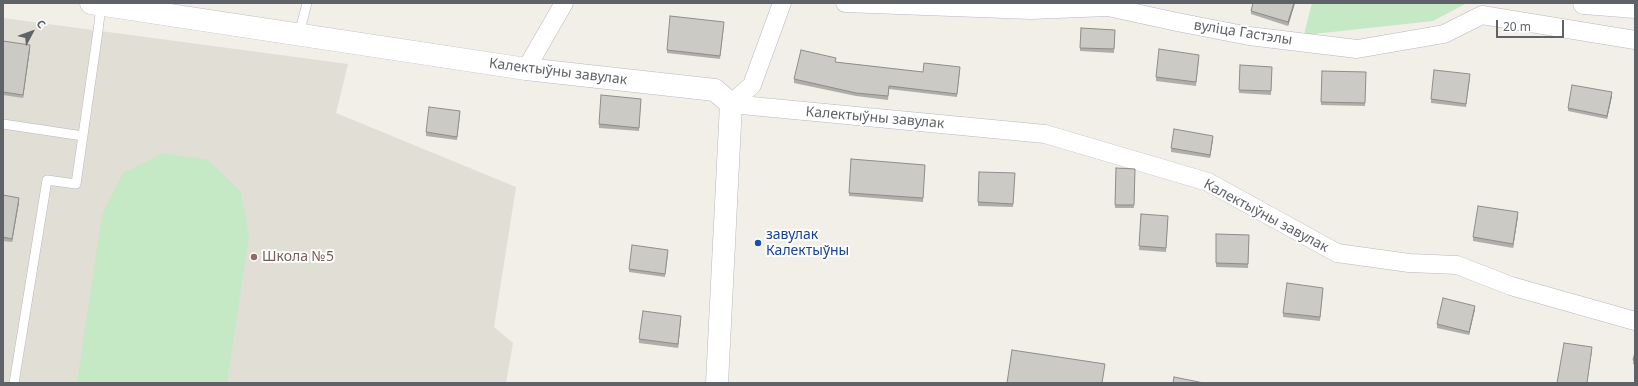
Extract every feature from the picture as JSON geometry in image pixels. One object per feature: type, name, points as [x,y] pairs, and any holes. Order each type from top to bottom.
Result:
[{"type":"street","points":[[526,69],[564,3]]},
{"type":"street","points":[[717,383],[731,104],[752,85],[782,3]]},
{"type":"street","name":"вуліца Гастэлы","points":[[845,3],[1031,10],[1108,7],[1249,36],[1357,49],[1444,34],[1482,15],[1635,40]]},
{"type":"street","points":[[1584,3],[1635,7]]},
{"type":"street","name":"Калектыўны завулак","points":[[96,4],[526,69],[714,90],[731,104],[1046,134],[1208,182],[1336,253],[1409,263],[1457,265],[1511,286],[1635,322]]},
{"type":"lane","points":[[299,35],[307,3]]},
{"type":"lane","points":[[14,383],[47,180],[76,184],[98,31],[96,4]]},
{"type":"lane","points":[[3,124],[83,136]]},
{"type":"shaded area","name":"Школа №5","points":[[3,18],[348,64],[336,113],[516,187],[494,327],[513,343],[506,383],[3,383]]},
{"type":"green space","points":[[1312,3],[1467,3],[1433,21],[1304,35]]},
{"type":"green space","points":[[164,153],[208,160],[241,192],[249,236],[227,383],[77,383],[102,214],[123,173]]},
{"type":"building","points":[[1253,3],[1294,3],[1288,22],[1251,11]]},
{"type":"building","points":[[670,16],[724,22],[720,56],[667,50]]},
{"type":"building","points":[[1081,28],[1115,30],[1114,49],[1080,48]]},
{"type":"building","points":[[3,41],[30,45],[23,95],[3,92]]},
{"type":"building","points":[[1159,49],[1199,55],[1196,82],[1156,77]]},
{"type":"building","points":[[801,50],[836,58],[835,62],[923,72],[924,63],[960,67],[957,94],[889,86],[888,96],[856,93],[794,79]]},
{"type":"building","points":[[1240,65],[1272,67],[1271,91],[1239,90]]},
{"type":"building","points":[[1434,70],[1470,74],[1466,104],[1431,99]]},
{"type":"building","points":[[1322,71],[1366,72],[1365,103],[1321,102]]},
{"type":"building","points":[[1572,85],[1612,92],[1607,116],[1568,108]]},
{"type":"building","points":[[601,95],[641,99],[639,128],[599,124]]},
{"type":"building","points":[[429,107],[460,111],[457,137],[426,132]]},
{"type":"building","points":[[1174,129],[1213,136],[1210,155],[1171,148]]},
{"type":"building","points":[[851,159],[925,165],[923,198],[849,193]]},
{"type":"building","points":[[1116,168],[1135,169],[1134,205],[1115,205]]},
{"type":"building","points":[[979,172],[1015,173],[1013,204],[978,202]]},
{"type":"building","points":[[3,195],[19,198],[12,239],[3,237]]},
{"type":"building","points":[[1478,206],[1518,212],[1513,244],[1473,237]]},
{"type":"building","points":[[1141,214],[1168,216],[1166,248],[1139,246]]},
{"type":"building","points":[[1216,234],[1249,235],[1248,264],[1216,263]]},
{"type":"building","points":[[632,245],[668,250],[665,274],[629,269]]},
{"type":"building","points":[[1287,283],[1323,288],[1320,317],[1283,313]]},
{"type":"building","points":[[1443,298],[1475,306],[1469,332],[1437,324]]},
{"type":"building","points":[[643,311],[681,316],[678,344],[639,339]]},
{"type":"building","points":[[1564,343],[1592,347],[1587,383],[1557,383]]},
{"type":"building","points":[[1012,350],[1105,364],[1102,383],[1007,383]]},
{"type":"building","points":[[1174,377],[1204,383],[1173,383]]},
{"type":"place","name":"завулак Калектыўны","points":[[758,243]]},
{"type":"place","name":"Школа №5","points":[[254,257]]}]
